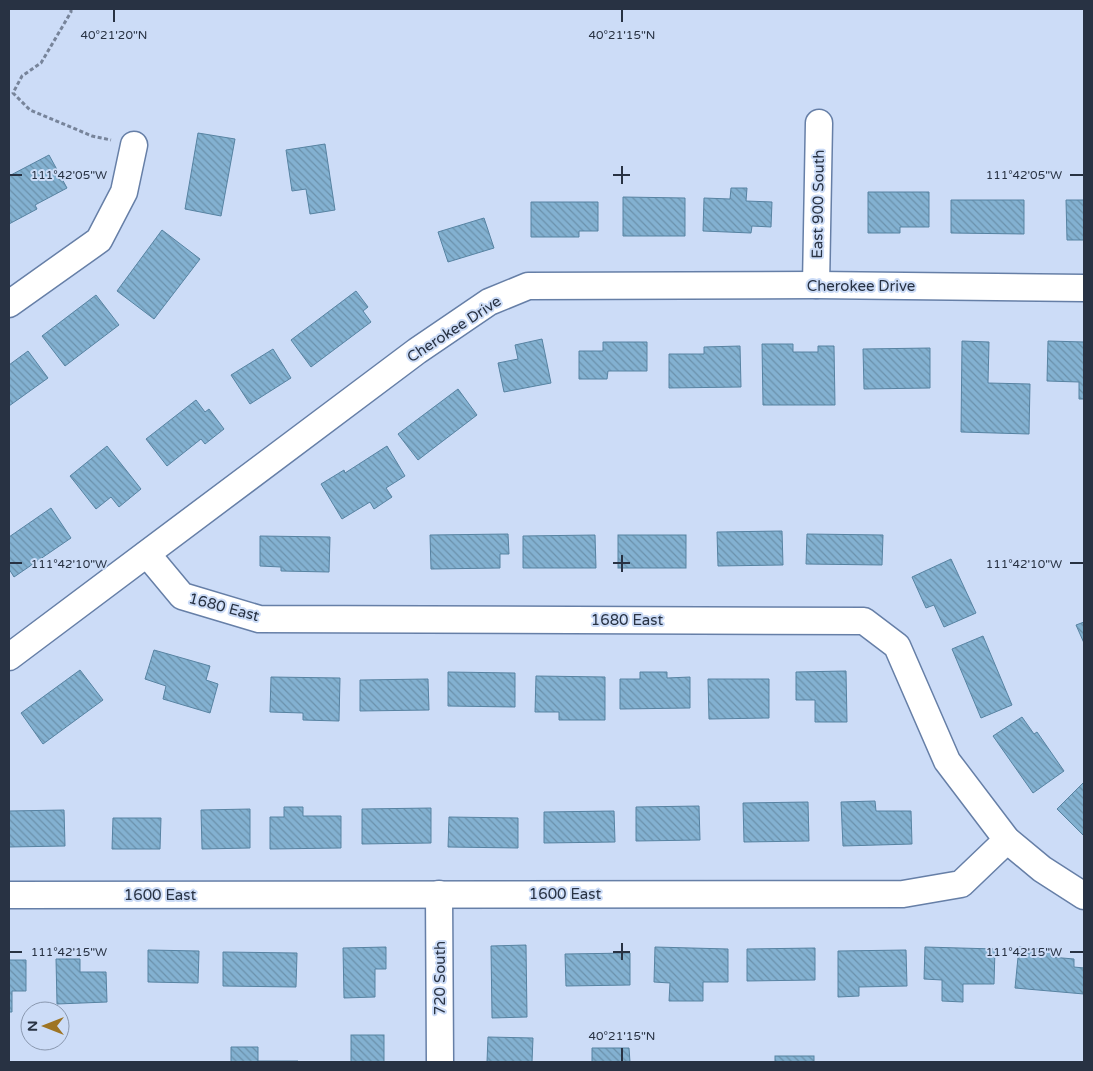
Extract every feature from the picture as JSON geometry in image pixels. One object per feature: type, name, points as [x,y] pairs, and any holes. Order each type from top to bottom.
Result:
[{"type":"street","name":"East 900 South","points":[[816,285],[819,123]]},
{"type":"street","points":[[9,304],[99,240],[124,192],[134,145]]},
{"type":"street","name":"Cherokee Drive","points":[[9,657],[417,351],[489,302],[528,286],[816,285],[1084,288]]},
{"type":"street","name":"1680 East","points":[[147,554],[182,596],[259,619],[864,621],[897,646],[947,760],[1007,840]]},
{"type":"street","points":[[1007,840],[1042,869],[1084,896]]},
{"type":"street","name":"1600 East","points":[[9,895],[903,894],[961,884],[1007,840]]},
{"type":"street","name":"720 South","points":[[439,894],[440,1062]]},
{"type":"path","points":[[71,9],[41,63],[22,76],[13,93],[30,110],[92,136],[134,145]]},
{"type":"building","points":[[198,133],[235,139],[221,216],[185,209]]},
{"type":"building","points":[[325,144],[335,210],[310,214],[306,189],[292,191],[286,150]]},
{"type":"building","points":[[49,155],[67,188],[35,205],[37,209],[9,224],[9,176]]},
{"type":"building","points":[[731,188],[747,188],[746,201],[772,202],[771,227],[752,226],[751,233],[703,231],[704,198],[730,199]]},
{"type":"building","points":[[868,192],[929,192],[929,227],[900,227],[900,233],[868,233]]},
{"type":"building","points":[[623,197],[685,198],[685,236],[623,236]]},
{"type":"building","points":[[951,200],[1024,200],[1024,234],[951,233]]},
{"type":"building","points":[[1066,200],[1084,200],[1084,240],[1067,240]]},
{"type":"building","points":[[531,202],[598,202],[598,231],[579,231],[579,237],[531,237]]},
{"type":"building","points":[[484,218],[494,248],[448,262],[438,232]]},
{"type":"building","points":[[162,230],[200,259],[154,319],[117,291]]},
{"type":"building","points":[[356,291],[368,307],[363,311],[371,322],[311,367],[291,340]]},
{"type":"building","points":[[96,295],[119,325],[65,366],[42,336]]},
{"type":"building","points":[[542,339],[551,383],[504,392],[498,363],[518,359],[515,345]]},
{"type":"building","points":[[962,341],[989,342],[988,383],[1030,384],[1029,434],[961,432]]},
{"type":"building","points":[[1048,341],[1084,342],[1084,399],[1079,399],[1079,382],[1047,381]]},
{"type":"building","points":[[603,342],[647,342],[647,371],[608,371],[607,379],[579,379],[579,351],[603,351]]},
{"type":"building","points":[[762,344],[793,344],[793,352],[818,352],[818,346],[834,346],[835,405],[763,405]]},
{"type":"building","points":[[740,346],[741,387],[669,388],[669,354],[704,354],[704,347]]},
{"type":"building","points":[[930,348],[930,388],[864,389],[863,349]]},
{"type":"building","points":[[273,349],[291,378],[250,404],[231,375]]},
{"type":"building","points":[[28,351],[48,378],[9,406],[9,365]]},
{"type":"building","points":[[458,389],[477,415],[418,460],[398,434]]},
{"type":"building","points":[[196,400],[205,412],[209,409],[224,429],[205,444],[201,439],[167,466],[146,439]]},
{"type":"building","points":[[107,446],[141,489],[119,507],[111,497],[96,509],[70,476]]},
{"type":"building","points":[[387,446],[405,476],[386,488],[392,497],[374,509],[370,502],[342,519],[321,484],[344,470],[345,473]]},
{"type":"building","points":[[51,508],[71,538],[14,577],[9,569],[9,537]]},
{"type":"building","points":[[782,531],[783,565],[718,566],[717,532]]},
{"type":"building","points":[[508,534],[509,554],[500,554],[500,568],[431,569],[430,535]]},
{"type":"building","points":[[807,534],[883,535],[882,565],[806,564]]},
{"type":"building","points":[[595,535],[596,568],[523,568],[523,536]]},
{"type":"building","points":[[618,535],[686,535],[686,568],[618,568]]},
{"type":"building","points":[[260,536],[330,537],[329,572],[281,571],[281,567],[260,566]]},
{"type":"building","points":[[951,559],[976,613],[944,627],[934,605],[926,608],[912,577]]},
{"type":"building","points":[[1084,622],[1084,643],[1076,625]]},
{"type":"building","points":[[983,636],[1012,705],[981,718],[952,649]]},
{"type":"building","points":[[154,650],[210,666],[206,680],[218,684],[210,713],[163,699],[166,686],[145,679]]},
{"type":"building","points":[[80,670],[103,700],[43,744],[21,713]]},
{"type":"building","points":[[846,671],[847,722],[815,722],[815,700],[796,700],[796,672]]},
{"type":"building","points":[[448,672],[515,673],[515,707],[448,706]]},
{"type":"building","points":[[640,672],[667,672],[667,678],[690,677],[690,708],[620,709],[620,679],[640,679]]},
{"type":"building","points":[[536,676],[605,677],[605,720],[559,720],[559,712],[535,712]]},
{"type":"building","points":[[271,677],[340,678],[339,721],[303,720],[303,713],[270,712]]},
{"type":"building","points":[[428,679],[429,710],[360,711],[360,680]]},
{"type":"building","points":[[708,679],[769,679],[769,718],[709,719]]},
{"type":"building","points":[[1022,717],[1034,734],[1037,732],[1064,771],[1033,793],[993,736]]},
{"type":"building","points":[[1084,782],[1084,836],[1057,809]]},
{"type":"building","points":[[875,801],[876,811],[911,811],[912,844],[843,846],[841,802]]},
{"type":"building","points":[[808,802],[809,841],[744,842],[743,803]]},
{"type":"building","points":[[699,806],[700,840],[636,841],[636,807]]},
{"type":"building","points":[[284,807],[303,807],[303,816],[341,816],[341,848],[270,849],[270,817],[284,817]]},
{"type":"building","points":[[431,808],[431,843],[362,844],[362,809]]},
{"type":"building","points":[[250,809],[250,848],[202,849],[201,810]]},
{"type":"building","points":[[64,810],[65,846],[9,847],[9,811]]},
{"type":"building","points":[[614,811],[615,842],[544,843],[544,812]]},
{"type":"building","points":[[449,817],[518,818],[518,848],[448,847]]},
{"type":"building","points":[[113,818],[161,818],[160,849],[112,849]]},
{"type":"building","points":[[526,945],[527,1017],[492,1018],[491,946]]},
{"type":"building","points":[[386,947],[386,969],[375,969],[375,997],[344,998],[343,948]]},
{"type":"building","points":[[655,947],[728,949],[728,982],[703,982],[703,1001],[669,1001],[670,983],[654,982]]},
{"type":"building","points":[[925,947],[995,949],[994,984],[963,984],[963,1002],[942,1001],[942,980],[924,979]]},
{"type":"building","points":[[1019,947],[1052,950],[1051,957],[1074,959],[1074,967],[1084,968],[1084,994],[1015,988]]},
{"type":"building","points":[[815,948],[815,980],[747,981],[747,949]]},
{"type":"building","points":[[148,950],[199,951],[198,983],[148,982]]},
{"type":"building","points":[[906,950],[907,986],[859,987],[859,996],[838,997],[838,951]]},
{"type":"building","points":[[223,952],[297,953],[296,987],[223,986]]},
{"type":"building","points":[[630,953],[630,985],[566,986],[565,954]]},
{"type":"building","points":[[56,959],[80,959],[80,972],[106,972],[107,1002],[70,1003],[70,1001],[57,1001]]},
{"type":"building","points":[[9,960],[26,960],[26,991],[12,991],[12,1012],[9,1012]]},
{"type":"building","points":[[351,1035],[384,1035],[384,1062],[351,1062]]},
{"type":"building","points":[[488,1037],[533,1038],[532,1062],[487,1062]]},
{"type":"building","points":[[231,1047],[258,1047],[258,1061],[298,1062],[231,1062]]},
{"type":"building","points":[[592,1048],[629,1048],[630,1062],[592,1062]]},
{"type":"building","points":[[775,1056],[814,1056],[814,1062],[775,1062]]}]
